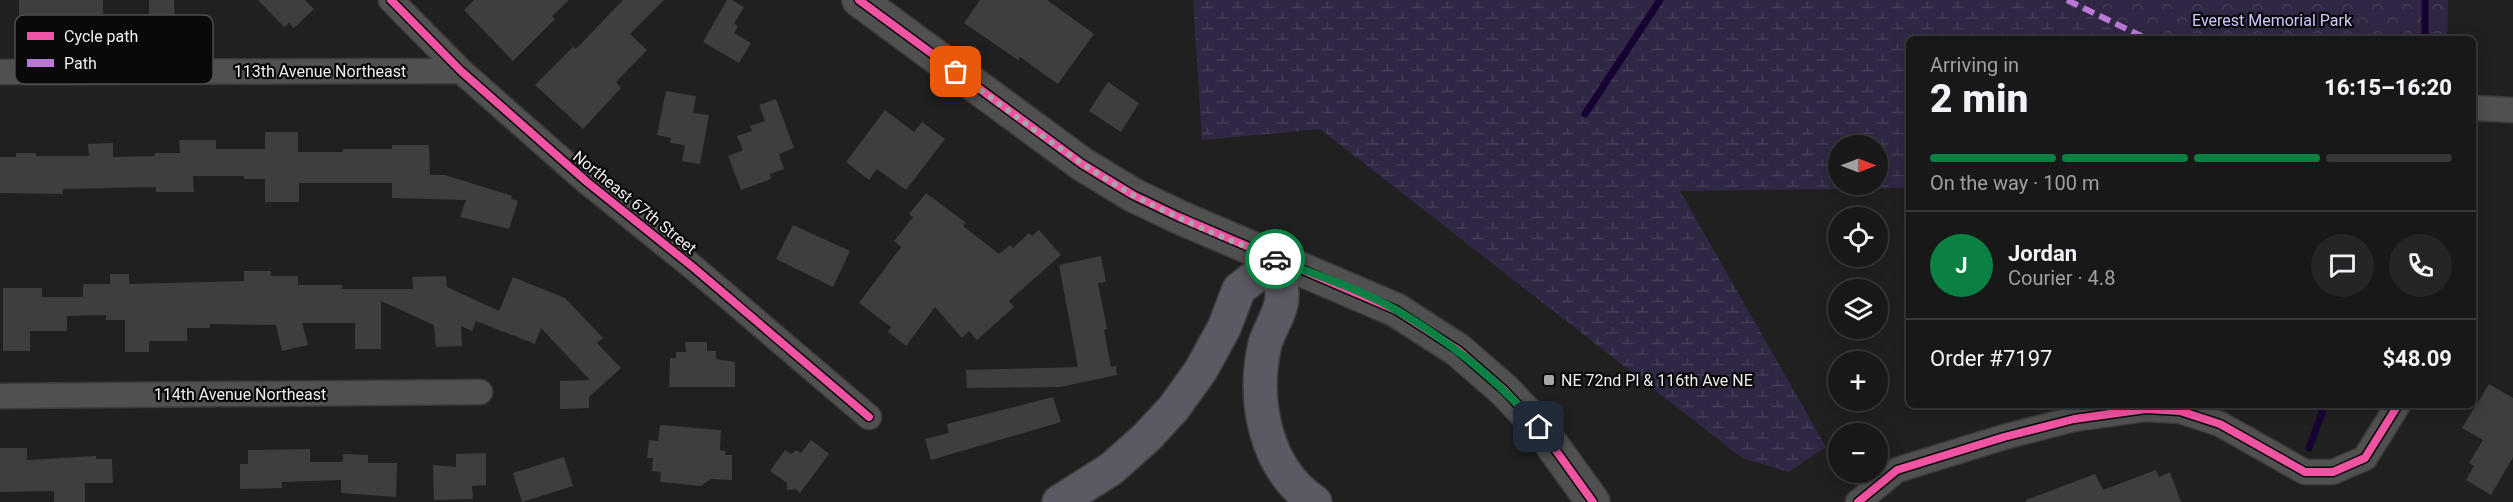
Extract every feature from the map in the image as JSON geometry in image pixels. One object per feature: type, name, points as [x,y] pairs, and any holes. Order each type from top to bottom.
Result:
[{"type":"highway","points":[[1059,502],[1110,469],[1146,438],[1173,409],[1201,370],[1224,328],[1239,289],[1277,260],[1283,299],[1265,343],[1260,375],[1260,405],[1269,440],[1284,472],[1305,495],[1315,502]]},
{"type":"main road","points":[[859,0],[1082,164],[1133,195],[1179,218],[1396,310],[1458,350],[1504,390],[1533,420],[1593,502]]},
{"type":"street","name":"Northeast 67th Street","points":[[391,0],[461,71],[587,182],[694,268],[869,417]]},
{"type":"street","name":"113th Avenue Northeast","points":[[213,72],[461,71]]},
{"type":"street","name":"113th Avenue Northeast","points":[[0,72],[15,72]]},
{"type":"street","points":[[2476,108],[2513,110]]},
{"type":"street","name":"114th Avenue Northeast","points":[[0,396],[480,392]]},
{"type":"street","points":[[1858,502],[1897,470],[2004,436],[2074,419],[2146,409],[2180,411],[2220,424],[2305,472],[2333,472],[2365,458],[2396,408]]},
{"type":"green space","points":[[1193,0],[2061,0],[2126,36],[1906,36],[1906,188],[1888,188],[1888,135],[1828,135],[1828,189],[1680,191],[1826,447],[1789,472],[1742,458],[1320,129],[1202,140]]},
{"type":"green space","name":"Everest Memorial Park","points":[[2061,0],[2448,0],[2447,36],[2126,36]]},
{"type":"building","points":[[19,0],[103,0],[103,15],[19,15]]},
{"type":"building","points":[[149,0],[174,0],[175,15],[149,15]]},
{"type":"building","points":[[258,0],[305,0],[314,9],[294,28],[289,23],[284,27]]},
{"type":"building","points":[[474,0],[569,0],[552,16],[555,19],[513,61],[464,10]]},
{"type":"building","points":[[623,0],[664,0],[630,34],[647,50],[616,82],[621,88],[583,129],[535,85],[573,47],[576,49]]},
{"type":"building","points":[[727,0],[732,0],[744,7],[734,24],[738,26],[734,33],[751,43],[739,63],[703,42]]},
{"type":"building","points":[[980,0],[1047,0],[1094,34],[1058,84],[1020,57],[1018,60],[964,23]]},
{"type":"building","points":[[1108,82],[1139,103],[1121,132],[1089,111]]},
{"type":"building","points":[[666,91],[696,96],[693,113],[709,115],[700,164],[682,161],[685,145],[670,143],[671,138],[657,135]]},
{"type":"building","points":[[776,99],[794,148],[779,154],[784,169],[770,174],[771,179],[741,190],[728,156],[743,150],[737,136],[752,131],[750,126],[765,121],[759,105]]},
{"type":"building","points":[[885,110],[914,132],[922,122],[945,139],[906,190],[877,169],[869,180],[846,162]]},
{"type":"building","points":[[265,132],[298,132],[298,152],[343,152],[343,149],[392,149],[392,145],[429,145],[430,175],[445,175],[512,196],[511,199],[518,201],[509,229],[460,217],[466,200],[392,198],[392,183],[299,183],[299,202],[265,202],[265,179],[244,179],[244,176],[193,176],[194,192],[156,192],[156,187],[63,189],[63,194],[0,193],[0,157],[16,157],[16,153],[36,153],[36,156],[89,156],[88,144],[113,143],[113,157],[155,156],[155,153],[180,153],[179,140],[216,140],[216,149],[265,149]]},
{"type":"building","points":[[926,193],[966,223],[963,226],[999,254],[1010,245],[1013,248],[1029,233],[1032,236],[1039,230],[1061,255],[1009,301],[1014,307],[977,340],[969,331],[962,338],[935,307],[906,346],[888,332],[891,327],[859,303],[901,247],[894,241],[913,217],[909,214]]},
{"type":"building","points":[[793,225],[850,251],[833,287],[776,259]]},
{"type":"building","points":[[1101,256],[1106,282],[1098,283],[1107,329],[1104,330],[1111,367],[1116,366],[1117,375],[1060,387],[967,388],[966,370],[1078,367],[1059,265]]},
{"type":"building","points":[[244,271],[271,271],[271,276],[298,276],[298,285],[342,285],[342,289],[413,289],[412,277],[446,276],[447,287],[499,311],[513,277],[565,298],[603,338],[597,343],[621,368],[589,397],[589,408],[560,409],[560,381],[590,380],[541,328],[535,344],[476,321],[472,331],[461,326],[462,346],[436,347],[434,325],[381,301],[381,349],[355,349],[355,323],[302,323],[308,345],[282,351],[276,325],[210,324],[210,328],[187,328],[187,341],[149,341],[149,352],[125,352],[125,320],[106,320],[106,315],[67,316],[67,331],[30,331],[30,351],[3,351],[3,288],[42,288],[42,297],[83,297],[83,284],[110,284],[110,274],[129,274],[129,284],[244,281]]},
{"type":"building","points":[[685,342],[707,342],[707,351],[716,351],[716,359],[735,362],[735,387],[669,387],[670,358],[676,358],[676,352],[686,352]]},
{"type":"building","points":[[2489,384],[2513,398],[2513,457],[2491,495],[2466,480],[2474,466],[2469,463],[2483,440],[2462,428]]},
{"type":"building","points":[[1053,397],[1061,422],[931,460],[925,439],[949,433],[947,424]]},
{"type":"building","points":[[660,425],[721,430],[720,450],[726,451],[725,455],[732,455],[732,480],[711,479],[701,486],[660,482],[661,472],[652,471],[653,458],[647,458],[649,440],[658,441]]},
{"type":"building","points":[[811,440],[829,454],[800,493],[796,489],[787,490],[787,483],[770,471],[785,450],[791,454],[796,450],[801,453]]},
{"type":"building","points":[[0,448],[27,448],[27,460],[96,456],[96,459],[112,459],[113,483],[85,483],[85,502],[54,502],[54,491],[0,492]]},
{"type":"building","points":[[310,449],[310,462],[343,462],[343,454],[368,455],[368,463],[397,463],[396,497],[341,493],[341,480],[282,482],[282,488],[240,489],[240,464],[248,464],[248,450]]},
{"type":"building","points":[[486,453],[486,485],[472,486],[473,499],[434,500],[433,465],[456,467],[456,454]]},
{"type":"building","points":[[564,457],[573,486],[522,502],[513,473]]},
{"type":"building","points":[[2156,470],[2159,477],[2170,472],[2181,502],[2026,502],[2026,500],[2095,474],[2103,490]]},
{"type":"waterway","points":[[1585,114],[1660,0]]},
{"type":"waterway","points":[[2425,0],[2425,36]]},
{"type":"waterway","points":[[2309,448],[2324,408]]},
{"type":"marked path","points":[[2067,0],[2141,36]]},
{"type":"cycle path","points":[[391,0],[461,71],[587,182],[694,268],[869,417]]},
{"type":"cycle path","points":[[859,0],[1082,164],[1133,195],[1396,310],[1458,350],[1504,390],[1539,427],[1593,502]]},
{"type":"cycle path","points":[[1858,502],[1897,470],[2004,437],[2074,419],[2146,409],[2180,411],[2220,424],[2305,472],[2333,472],[2365,458],[2396,408]]},
{"type":"way so far","points":[[956,72],[1082,164],[1133,195],[1179,218],[1275,259]]},
{"type":"place","name":"NE 72nd Pl & 116th Ave NE","points":[[1549,380]]},
{"type":"route","points":[[1275,259],[1345,286],[1396,310],[1458,350],[1504,390],[1539,427]]}]
